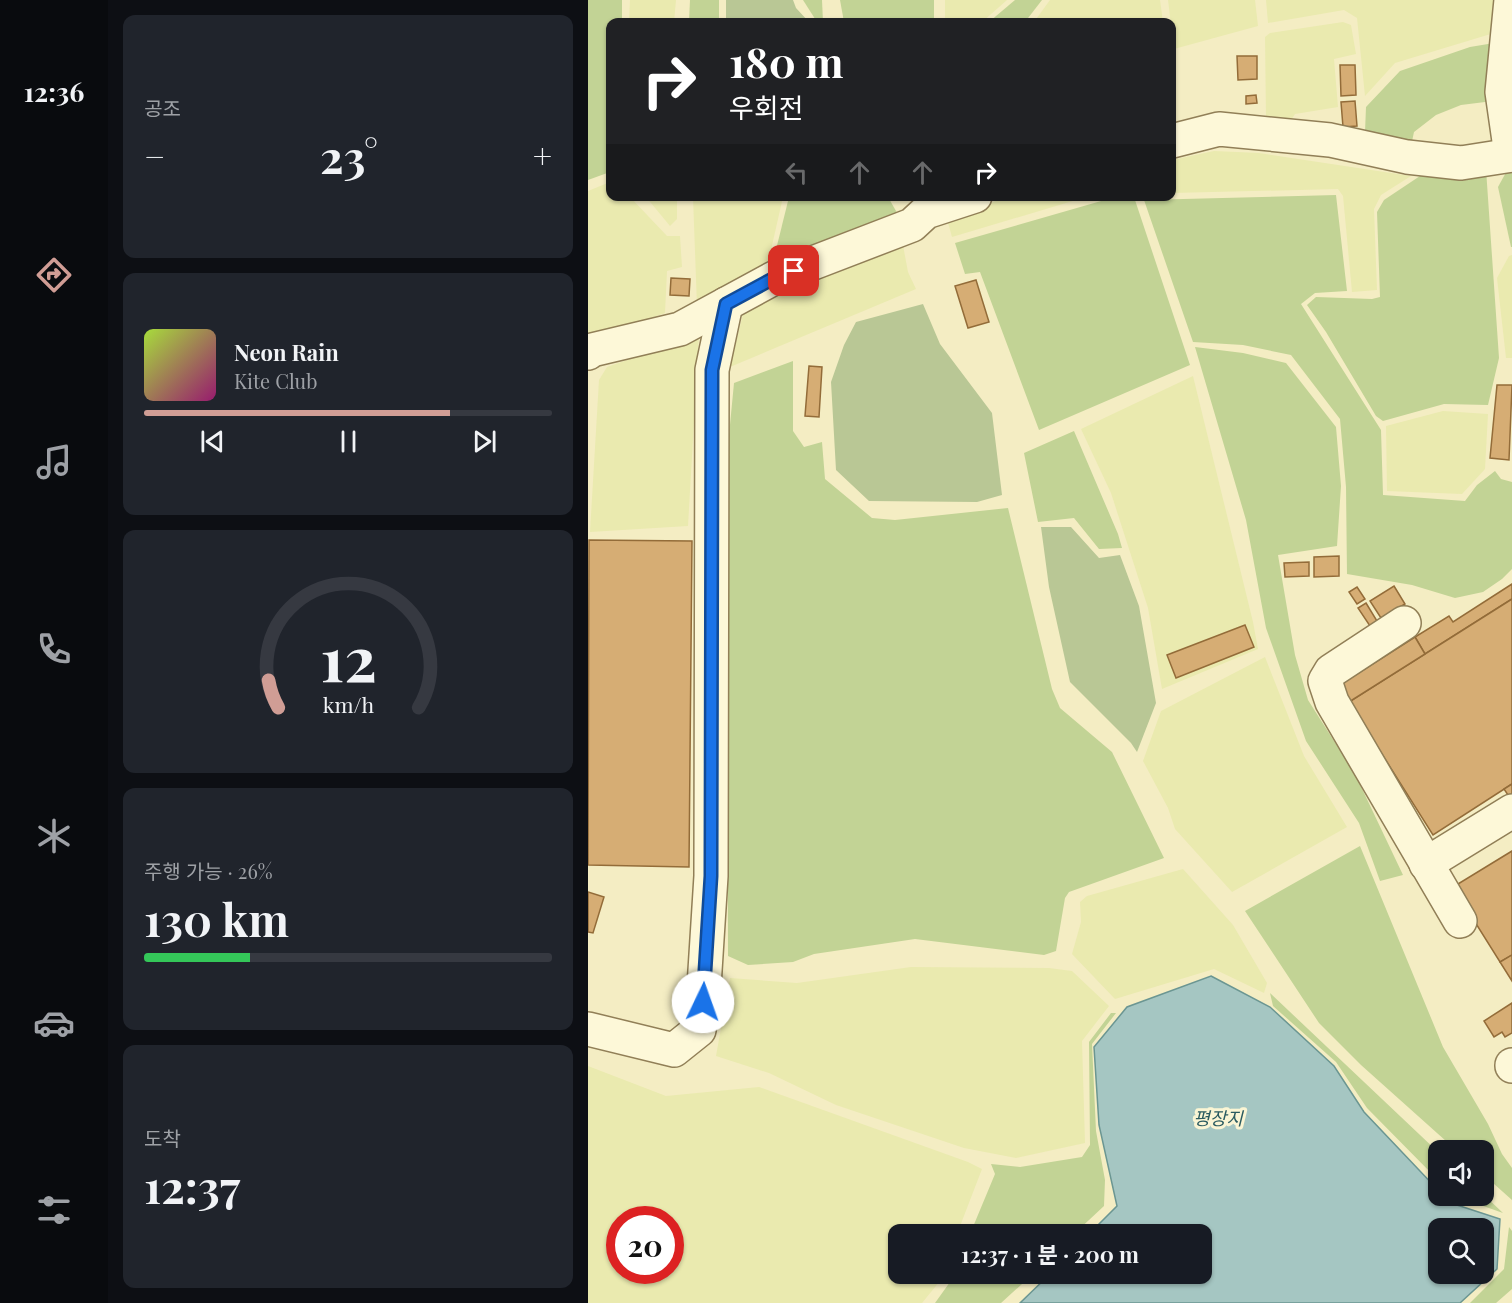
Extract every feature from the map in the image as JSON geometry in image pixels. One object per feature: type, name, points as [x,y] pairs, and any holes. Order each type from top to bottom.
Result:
[{"type":"street","points":[[1176,140],[1219,129],[1330,140],[1407,157],[1461,163],[1512,155],[1502,93],[1510,0]]},
{"type":"street","points":[[588,353],[592,350],[680,329],[774,278],[912,225],[926,212],[960,201]]},
{"type":"street","points":[[588,1029],[674,1050],[699,1030],[703,1002],[711,876],[712,370],[726,304]]},
{"type":"street","points":[[1404,623],[1331,671],[1325,681],[1332,702],[1460,921]]},
{"type":"street","points":[[1426,864],[1512,811]]},
{"type":"green space","points":[[588,0],[622,0],[622,18],[606,18],[606,173],[588,180]]},
{"type":"green space","points":[[630,0],[676,0],[674,18],[629,18]]},
{"type":"green space","points":[[690,0],[719,0],[719,18],[689,18]]},
{"type":"green space","points":[[726,0],[793,0],[796,8],[805,18],[726,18]]},
{"type":"green space","points":[[803,0],[822,0],[823,18],[814,18]]},
{"type":"green space","points":[[840,0],[934,0],[934,18],[843,18]]},
{"type":"green space","points":[[945,0],[1007,0],[987,18],[945,18]]},
{"type":"green space","points":[[1015,0],[1042,0],[1028,18],[994,18]]},
{"type":"green space","points":[[1050,0],[1160,0],[1162,18],[1037,18]]},
{"type":"green space","points":[[1168,0],[1255,0],[1258,26],[1176,48],[1176,18],[1170,18]]},
{"type":"green space","points":[[1266,0],[1495,0],[1494,33],[1395,63],[1365,96],[1357,18],[1344,10],[1268,23]]},
{"type":"green space","points":[[1343,22],[1351,25],[1356,54],[1334,59],[1338,107],[1295,114],[1291,120],[1266,119],[1265,37],[1270,33]]},
{"type":"green space","points":[[1494,43],[1493,101],[1461,105],[1436,115],[1414,132],[1411,146],[1365,132],[1366,107],[1400,71],[1470,47]]},
{"type":"green space","points":[[1214,151],[1259,153],[1411,176],[1381,195],[1374,209],[1377,290],[1352,292],[1343,196],[1338,189],[1176,193],[1176,159]]},
{"type":"green space","points":[[1512,166],[1511,247],[1498,187],[1509,167]]},
{"type":"green space","points":[[1486,169],[1499,358],[1488,405],[1444,404],[1383,421],[1376,416],[1326,332],[1307,305],[1316,297],[1372,299],[1380,297],[1377,212],[1384,200],[1420,176]]},
{"type":"green space","points":[[606,184],[606,201],[634,201],[667,236],[680,236],[682,267],[667,271],[665,313],[588,341],[588,191]]},
{"type":"green space","points":[[1336,195],[1347,291],[1315,293],[1301,304],[1381,430],[1383,495],[1465,501],[1477,485],[1495,471],[1501,479],[1512,482],[1512,569],[1502,579],[1483,592],[1455,598],[1412,585],[1347,574],[1346,487],[1340,419],[1291,355],[1243,345],[1193,342],[1144,201],[1176,201],[1176,199]]},
{"type":"green space","points":[[649,201],[677,201],[677,219],[670,226]]},
{"type":"green space","points":[[693,201],[782,201],[766,272],[697,306]]},
{"type":"green space","points":[[788,201],[890,201],[900,218],[771,270]]},
{"type":"green space","points":[[996,201],[1073,201],[952,237],[947,219]]},
{"type":"green space","points":[[1101,201],[1135,201],[1190,365],[1039,430],[980,272],[965,274],[955,243]]},
{"type":"green space","points":[[902,240],[908,272],[916,289],[730,367],[744,310],[757,301]]},
{"type":"green space","points":[[1512,255],[1512,358],[1506,358],[1497,278],[1509,256]]},
{"type":"green space","points":[[923,304],[940,344],[992,413],[1002,495],[977,502],[869,501],[836,470],[831,382],[844,345],[856,322]]},
{"type":"green space","points":[[699,335],[688,526],[590,532],[599,380],[607,367]]},
{"type":"green space","points":[[1195,347],[1243,353],[1286,363],[1336,427],[1341,486],[1337,546],[1278,555],[1295,655],[1308,700],[1355,774],[1403,875],[1380,881],[1359,823],[1306,741],[1266,628],[1246,520]]},
{"type":"green space","points":[[793,361],[793,431],[804,447],[822,442],[825,479],[872,518],[895,520],[1008,508],[1052,689],[1060,708],[1112,752],[1164,858],[1069,892],[1065,898],[1056,951],[1044,955],[915,939],[814,954],[793,962],[748,965],[728,956],[727,456],[734,383]]},
{"type":"green space","points":[[1193,376],[1258,649],[1162,689],[1148,608],[1111,493],[1081,429]]},
{"type":"green space","points":[[1443,411],[1488,414],[1485,469],[1462,494],[1387,491],[1386,426]]},
{"type":"green space","points":[[1074,431],[1122,548],[1099,549],[1074,518],[1038,522],[1024,453]]},
{"type":"green space","points":[[1041,527],[1071,527],[1099,558],[1120,555],[1139,606],[1156,703],[1137,752],[1131,743],[1070,682],[1049,587]]},
{"type":"green space","points":[[1265,657],[1304,756],[1347,827],[1232,892],[1175,829],[1168,808],[1143,761],[1161,711]]},
{"type":"green space","points":[[1360,846],[1443,1047],[1512,1168],[1512,1200],[1494,1184],[1494,1140],[1445,1140],[1361,1065],[1319,1023],[1245,911]]},
{"type":"green space","points":[[1183,869],[1233,925],[1267,983],[1264,993],[1214,969],[1115,999],[1072,954],[1081,922],[1080,902],[1087,896]]},
{"type":"green space","points":[[911,967],[1049,968],[1072,971],[1109,1006],[1082,1041],[1085,1143],[1016,1158],[964,1148],[836,1105],[769,1073],[716,1056],[730,978],[797,983]]},
{"type":"green space","points":[[1270,993],[1428,1143],[1428,1170],[1367,1108],[1336,1062],[1273,1006]]},
{"type":"green space","points":[[1111,1013],[1116,1013],[1092,1044],[1096,1131],[1105,1180],[1104,1206],[1085,1224],[974,1224],[995,1174],[991,1164],[1020,1167],[1082,1157],[1090,1145],[1089,1042]]},
{"type":"green space","points":[[588,1066],[666,1096],[759,1087],[982,1169],[961,1224],[888,1224],[888,1284],[938,1284],[922,1303],[588,1303]]},
{"type":"green space","points":[[1494,1204],[1503,1213],[1483,1206]]},
{"type":"green space","points":[[1509,1227],[1512,1231],[1512,1289],[1496,1303],[1470,1303],[1489,1284],[1494,1284],[1494,1279],[1504,1269]]},
{"type":"green space","points":[[949,1284],[1022,1284],[1001,1303],[935,1303]]},
{"type":"water","name":"평장지","points":[[1211,976],[1270,1007],[1334,1066],[1364,1112],[1428,1179],[1428,1206],[1460,1206],[1500,1219],[1497,1269],[1494,1272],[1494,1218],[1428,1218],[1428,1284],[1481,1284],[1460,1303],[1020,1303],[1040,1284],[1212,1284],[1212,1224],[1099,1224],[1117,1206],[1099,1125],[1094,1047],[1127,1007]]},
{"type":"building","points":[[1237,56],[1257,56],[1257,79],[1238,80]]},
{"type":"building","points":[[1340,65],[1355,65],[1356,95],[1341,96]]},
{"type":"building","points":[[1256,95],[1257,103],[1246,104],[1246,96]]},
{"type":"building","points":[[1355,101],[1357,126],[1343,127],[1341,102]]},
{"type":"building","points":[[671,278],[690,279],[689,296],[670,295]]},
{"type":"building","points":[[976,280],[989,322],[968,328],[955,286]]},
{"type":"building","points":[[809,366],[822,367],[819,417],[805,416]]},
{"type":"building","points":[[1497,385],[1512,385],[1509,460],[1490,458]]},
{"type":"building","points":[[589,540],[692,541],[689,867],[588,865]]},
{"type":"building","points":[[1339,556],[1339,576],[1314,577],[1314,557]]},
{"type":"building","points":[[1309,562],[1309,576],[1285,577],[1284,563]]},
{"type":"building","points":[[1512,584],[1512,599],[1425,654],[1415,637],[1449,616],[1453,622]]},
{"type":"building","points":[[1394,586],[1405,604],[1381,618],[1370,601]]},
{"type":"building","points":[[1357,587],[1365,599],[1357,604],[1349,592]]},
{"type":"building","points":[[1512,599],[1512,784],[1433,835],[1349,702]]},
{"type":"building","points":[[1366,603],[1377,621],[1370,626],[1358,608]]},
{"type":"building","points":[[1245,625],[1254,647],[1176,678],[1167,655]]},
{"type":"building","points":[[1415,637],[1425,654],[1349,702],[1338,686]]},
{"type":"building","points":[[1512,784],[1512,797],[1510,798],[1504,789]]},
{"type":"building","points":[[1512,851],[1512,955],[1500,962],[1453,887]]},
{"type":"building","points":[[588,892],[604,897],[593,933],[588,932]]},
{"type":"building","points":[[1512,955],[1512,981],[1500,962]]},
{"type":"building","points":[[1512,1003],[1512,1033],[1505,1037],[1502,1032],[1494,1037],[1484,1021]]},
{"type":"route","points":[[703,1002],[711,876],[712,370],[726,304],[774,278],[794,271]]}]
